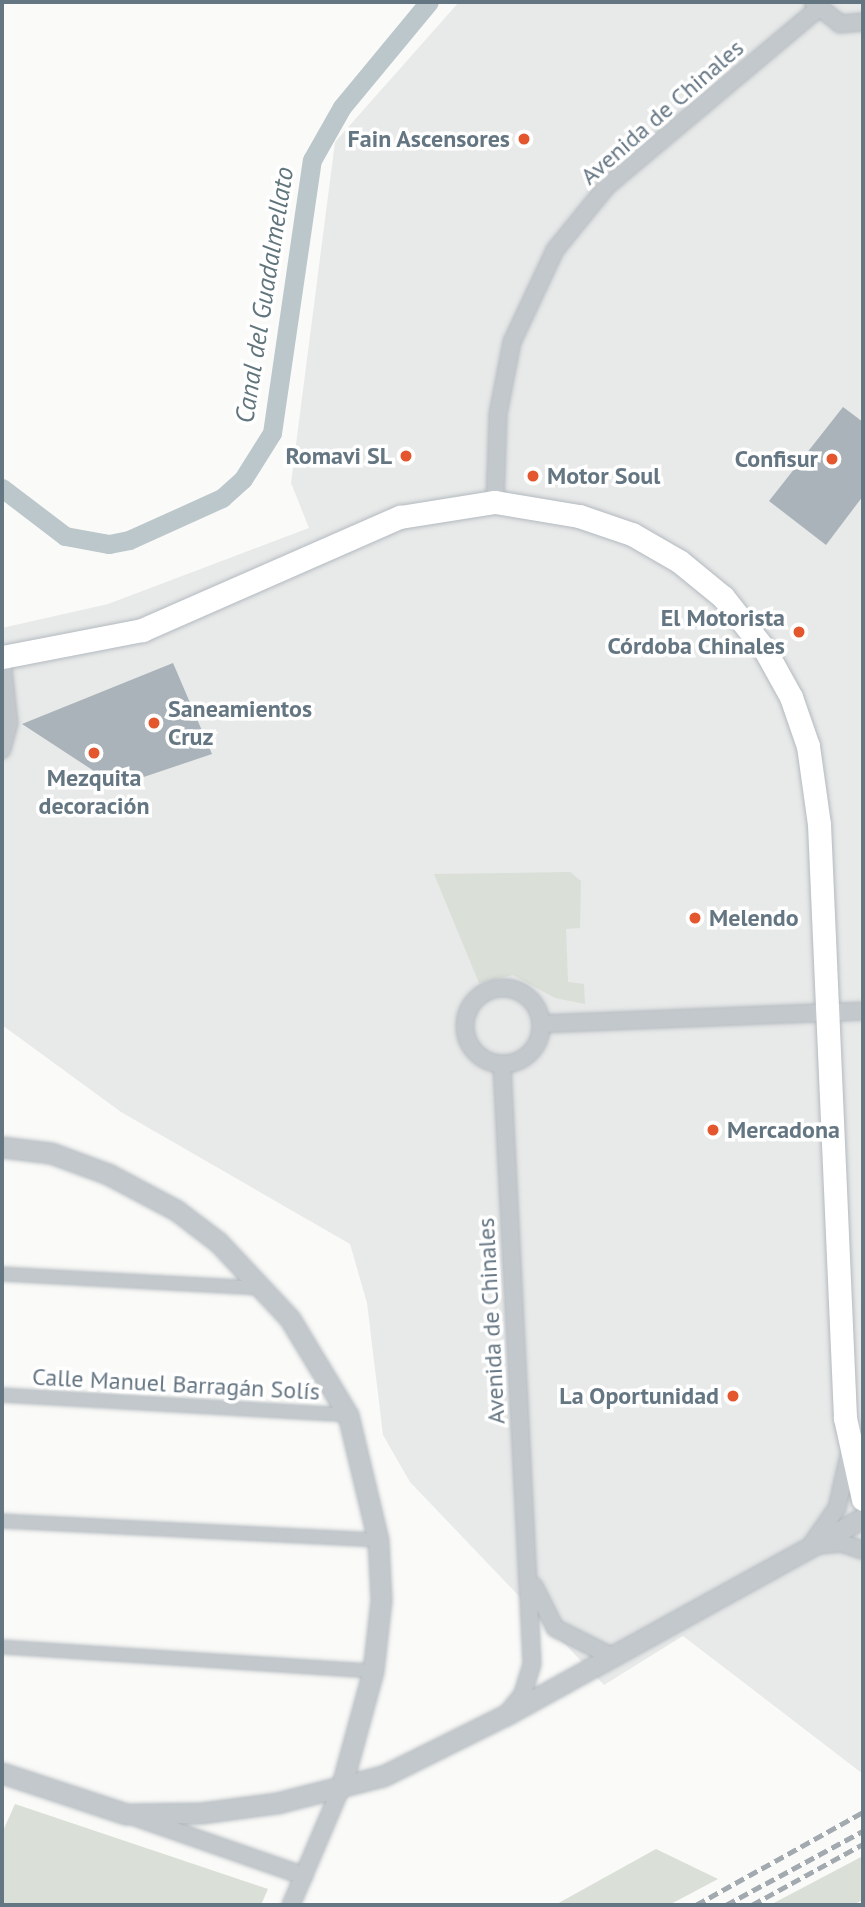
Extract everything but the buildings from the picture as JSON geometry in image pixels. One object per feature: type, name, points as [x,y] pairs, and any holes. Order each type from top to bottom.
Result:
[{"type":"main road","points":[[2,658],[142,630],[400,517],[495,502],[579,516],[632,534],[679,561],[723,597],[765,650],[791,697],[808,746],[819,824],[825,1013],[849,1455],[863,1499]]},
{"type":"street","points":[[815,6],[840,24],[863,22]]},
{"type":"street","name":"Avenida de Chinales","points":[[495,502],[498,414],[512,342],[555,250],[607,187],[815,6]]},
{"type":"street","points":[[2,658],[9,723],[2,750]]},
{"type":"street","points":[[513,988],[533,1001],[542,1024],[535,1048],[502,1065],[478,1055],[465,1033],[469,1008],[477,998],[513,988]]},
{"type":"street","points":[[542,1024],[863,1011]]},
{"type":"street","name":"Avenida de Chinales","points":[[502,1065],[530,1574],[532,1664],[523,1694],[506,1715]]},
{"type":"street","points":[[2,1147],[51,1153],[108,1174],[176,1210],[267,1289],[319,1362],[348,1415],[378,1540],[381,1600],[373,1671],[341,1788],[291,1905]]},
{"type":"street","points":[[2,1274],[267,1289]]},
{"type":"street","name":"Calle Manuel Barragán Solís","points":[[2,1395],[348,1415]]},
{"type":"street","points":[[807,1549],[837,1508],[849,1455]]},
{"type":"street","points":[[126,1814],[201,1813],[341,1788],[383,1776],[506,1715],[863,1518]]},
{"type":"street","points":[[2,1521],[378,1540]]},
{"type":"street","points":[[807,1549],[841,1543],[863,1550]]},
{"type":"street","name":"Avenida de Chinales","points":[[530,1574],[555,1628],[611,1656]]},
{"type":"street","points":[[2,1647],[373,1671]]},
{"type":"street","points":[[2,1773],[304,1876]]},
{"type":"shaded area","points":[[459,2],[863,2],[863,1774],[683,1636],[604,1685],[410,1482],[383,1435],[367,1303],[350,1244],[121,1112],[2,1025],[2,628],[108,604],[309,528],[291,483],[335,142]]},
{"type":"shaded area","points":[[570,872],[581,881],[580,928],[566,929],[568,982],[584,984],[585,1004],[555,998],[513,975],[479,983],[434,874]]},
{"type":"shaded area","points":[[15,1804],[268,1889],[261,1905],[2,1905],[2,1833]]},
{"type":"shaded area","points":[[656,1849],[718,1879],[669,1905],[555,1905]]},
{"type":"shaded area","points":[[863,1856],[863,1900],[852,1905],[770,1905]]},
{"type":"waterway","name":"Canal del Guadalmellato","points":[[2,488],[65,536],[109,544],[129,540],[222,498],[243,479],[272,433],[312,160],[342,107],[429,2]]},
{"type":"railway","points":[[696,1905],[863,1812]]},
{"type":"railway","points":[[726,1905],[863,1831]]},
{"type":"railway","points":[[752,1905],[863,1844]]},
{"type":"place","name":"Fain Ascensores","points":[[524,139]]},
{"type":"place","name":"Romavi SL","points":[[406,456]]},
{"type":"place","name":"Confisur","points":[[832,459]]},
{"type":"place","name":"Motor Soul","points":[[533,476]]},
{"type":"place","name":"El Motorista Córdoba Chinales","points":[[799,632]]},
{"type":"place","name":"Saneamientos Cruz","points":[[154,723]]},
{"type":"place","name":"Mezquita decoración","points":[[94,753]]},
{"type":"place","name":"Melendo","points":[[695,918]]},
{"type":"place","name":"Mercadona","points":[[713,1130]]},
{"type":"place","name":"La Oportunidad","points":[[733,1396]]}]
